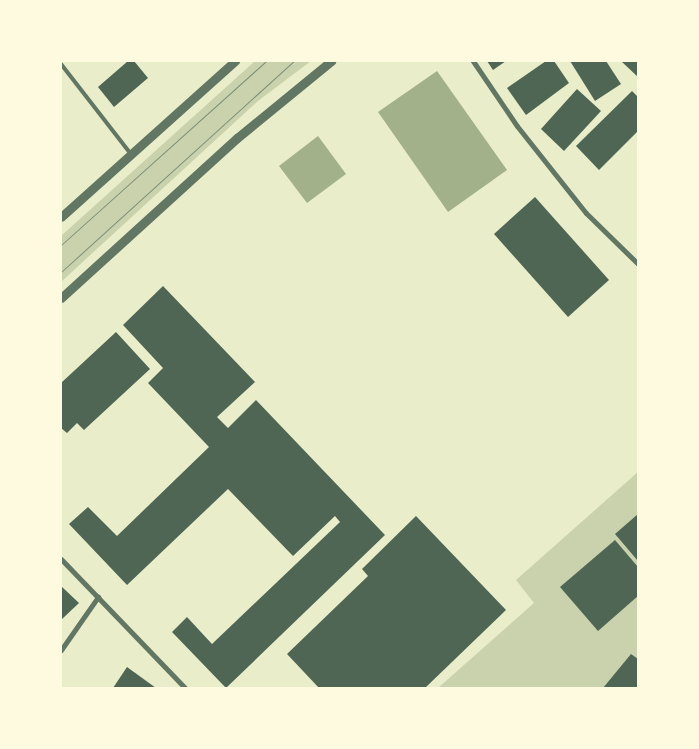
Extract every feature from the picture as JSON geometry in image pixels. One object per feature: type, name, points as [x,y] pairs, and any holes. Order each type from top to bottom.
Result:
[{"type":"street","points":[[61,217],[235,61]]},
{"type":"street","points":[[61,298],[237,138],[331,61]]},
{"type":"street","points":[[473,61],[516,126],[586,213],[638,264]]},
{"type":"street","points":[[61,559],[185,688]]},
{"type":"street","points":[[61,650],[98,597]]},
{"type":"lane","points":[[61,64],[131,154]]},
{"type":"shaded area","points":[[255,61],[311,61],[258,101],[61,282],[61,236]]},
{"type":"shaded area","points":[[437,71],[507,170],[448,212],[378,112]]},
{"type":"shaded area","points":[[318,136],[346,174],[307,203],[279,166]]},
{"type":"shaded area","points":[[638,472],[638,688],[438,688],[534,603],[516,580]]},
{"type":"building","points":[[128,61],[134,61],[148,78],[114,107],[98,87]]},
{"type":"building","points":[[487,61],[506,61],[493,70]]},
{"type":"building","points":[[546,61],[554,61],[569,83],[526,115],[507,88]]},
{"type":"building","points":[[570,61],[606,61],[621,84],[595,101]]},
{"type":"building","points":[[621,61],[638,61],[638,77]]},
{"type":"building","points":[[577,89],[601,111],[564,151],[541,129]]},
{"type":"building","points":[[632,91],[638,97],[638,131],[599,170],[576,146]]},
{"type":"building","points":[[535,197],[609,280],[568,317],[494,234]]},
{"type":"building","points":[[163,286],[255,382],[217,417],[228,428],[256,400],[385,535],[226,688],[172,632],[187,617],[212,644],[340,522],[335,516],[293,556],[228,489],[127,585],[69,524],[88,507],[117,536],[209,447],[148,383],[163,368],[123,325]]},
{"type":"building","points":[[116,332],[150,369],[84,430],[77,423],[67,433],[61,428],[61,383]]},
{"type":"building","points":[[638,514],[638,561],[615,534]]},
{"type":"building","points":[[416,516],[506,610],[425,688],[319,688],[287,654],[368,576],[362,569]]},
{"type":"building","points":[[615,540],[638,567],[638,596],[598,631],[560,587]]},
{"type":"building","points":[[61,586],[79,603],[61,620]]},
{"type":"building","points":[[631,654],[638,659],[638,688],[603,688]]},
{"type":"building","points":[[127,667],[156,688],[113,688]]},
{"type":"tram line","points":[[61,245],[266,61]]},
{"type":"tram line","points":[[61,272],[294,61]]}]
